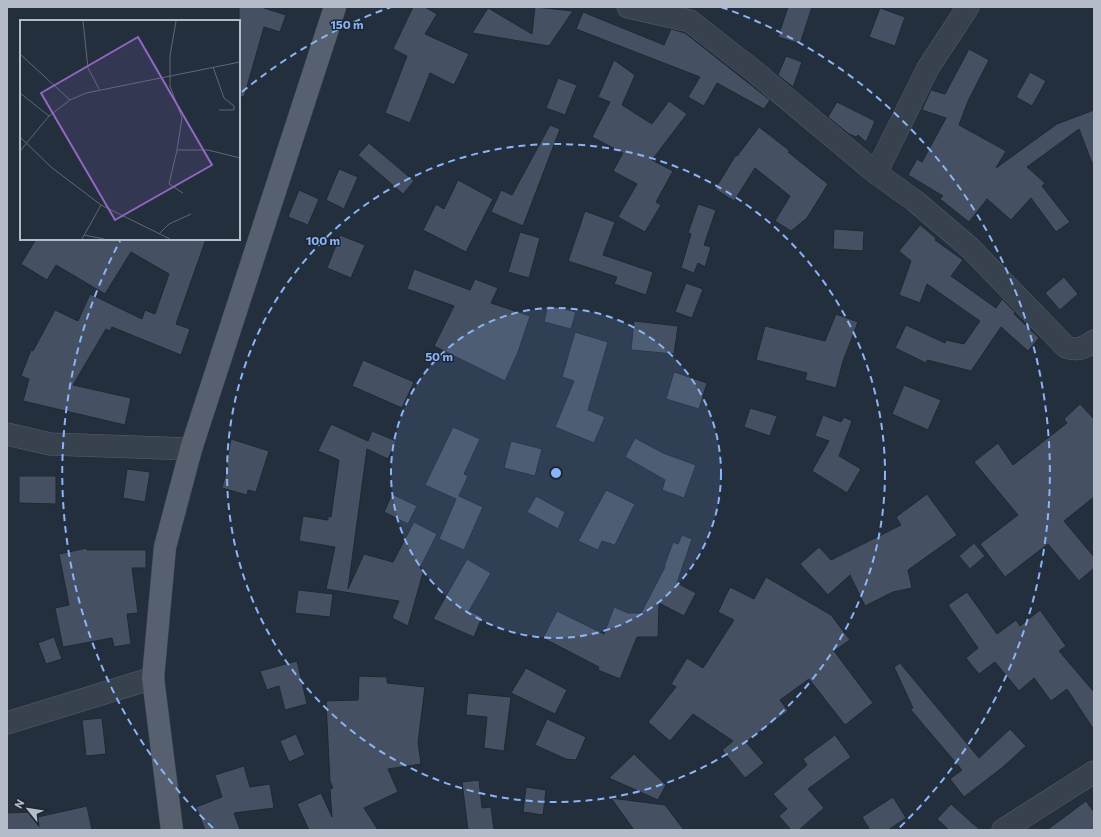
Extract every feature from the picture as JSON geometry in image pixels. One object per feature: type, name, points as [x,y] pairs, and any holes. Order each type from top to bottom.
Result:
[{"type":"main road","points":[[172,830],[153,678],[165,547],[191,449],[335,7]]},
{"type":"street","points":[[628,7],[690,21],[754,71],[876,173],[915,201],[969,247],[1066,347],[1082,349],[1094,341]]},
{"type":"street","points":[[876,173],[928,68],[968,7]]},
{"type":"street","points":[[7,434],[50,444],[191,449]]},
{"type":"street","points":[[7,723],[153,678]]},
{"type":"street","points":[[1003,830],[1094,772]]},
{"type":"building","points":[[239,7],[261,7],[286,15],[280,32],[264,27],[244,97],[240,96]]},
{"type":"building","points":[[413,7],[425,7],[437,14],[425,34],[469,54],[454,85],[430,73],[410,123],[385,113],[407,56],[393,49]]},
{"type":"building","points":[[535,7],[573,11],[549,46],[472,33],[488,8],[532,34]]},
{"type":"building","points":[[788,7],[812,7],[800,44],[778,37]]},
{"type":"building","points":[[880,8],[905,17],[895,46],[869,37]]},
{"type":"building","points":[[583,12],[664,45],[671,29],[685,33],[770,100],[764,109],[717,83],[704,106],[688,97],[700,77],[576,29]]},
{"type":"building","points":[[969,49],[989,60],[968,101],[959,125],[1006,151],[996,168],[1057,124],[1094,110],[1094,163],[1092,163],[1079,129],[1027,167],[1045,183],[1042,186],[1070,222],[1056,232],[1031,198],[1011,220],[987,199],[969,222],[940,199],[943,196],[908,175],[917,159],[922,162],[946,118],[922,110],[931,90],[945,94]]},
{"type":"building","points":[[786,56],[802,62],[793,87],[778,75]]},
{"type":"building","points":[[614,60],[635,75],[622,105],[652,124],[669,101],[687,114],[652,160],[673,171],[656,202],[661,205],[645,232],[618,217],[637,184],[613,171],[623,153],[592,137],[610,102],[598,97]]},
{"type":"building","points":[[1030,72],[1046,81],[1032,106],[1016,97]]},
{"type":"building","points":[[558,78],[577,85],[565,115],[546,108]]},
{"type":"building","points":[[837,102],[875,121],[866,142],[858,135],[856,137],[849,134],[828,117]]},
{"type":"building","points":[[550,125],[560,129],[523,226],[491,212],[501,190],[512,195]]},
{"type":"building","points":[[759,127],[790,151],[788,152],[828,184],[807,218],[791,231],[775,221],[790,196],[755,168],[734,201],[715,189],[736,155],[737,156]]},
{"type":"building","points":[[369,143],[414,181],[403,194],[358,155]]},
{"type":"building","points":[[339,169],[358,177],[344,209],[326,200]]},
{"type":"building","points":[[458,180],[493,199],[466,252],[423,230],[436,204],[444,209]]},
{"type":"building","points":[[299,190],[319,199],[308,225],[288,217]]},
{"type":"building","points":[[698,204],[716,210],[704,245],[711,247],[705,267],[698,263],[694,273],[681,268],[691,234],[688,233]]},
{"type":"building","points":[[585,211],[615,222],[603,255],[653,272],[646,295],[614,284],[617,277],[568,261]]},
{"type":"building","points":[[920,225],[936,238],[935,240],[963,260],[951,276],[996,308],[1002,299],[1015,312],[1014,314],[1039,338],[1028,351],[1001,327],[971,371],[927,360],[926,363],[895,348],[906,325],[945,343],[946,340],[964,344],[980,321],[927,284],[920,303],[899,295],[911,261],[899,251]]},
{"type":"building","points":[[834,229],[864,231],[863,251],[833,249]]},
{"type":"building","points":[[520,232],[540,238],[529,278],[508,272]]},
{"type":"building","points":[[340,235],[365,245],[351,278],[327,268]]},
{"type":"building","points":[[35,240],[206,240],[176,324],[190,329],[181,355],[112,327],[110,331],[106,329],[73,385],[131,398],[125,425],[23,401],[29,379],[21,376],[31,350],[33,351],[55,310],[78,321],[90,294],[142,319],[145,310],[155,314],[169,274],[131,252],[105,294],[56,265],[47,280],[21,264]]},
{"type":"building","points":[[414,269],[470,290],[475,279],[498,288],[491,303],[530,316],[518,352],[505,381],[434,346],[454,306],[407,289]]},
{"type":"building","points":[[1064,277],[1078,294],[1060,310],[1045,293]]},
{"type":"building","points":[[686,283],[703,289],[692,318],[675,312]]},
{"type":"building","points":[[548,305],[576,312],[571,329],[544,322]]},
{"type":"building","points":[[836,314],[858,322],[843,361],[836,388],[805,380],[807,373],[756,360],[765,326],[825,341]]},
{"type":"building","points":[[634,321],[678,326],[674,354],[631,350]]},
{"type":"building","points":[[575,332],[608,342],[588,410],[605,417],[594,443],[555,427],[574,381],[562,377]]},
{"type":"building","points":[[363,360],[414,382],[402,408],[352,386]]},
{"type":"building","points":[[674,372],[707,383],[699,409],[666,399]]},
{"type":"building","points":[[904,385],[941,400],[928,430],[892,414]]},
{"type":"building","points":[[1080,404],[1094,419],[1094,497],[1064,521],[1094,557],[1094,568],[1079,581],[1048,544],[1005,577],[980,544],[1018,515],[974,462],[998,443],[1013,465],[1067,423],[1064,419]]},
{"type":"building","points":[[750,408],[777,416],[770,436],[744,427]]},
{"type":"building","points":[[823,415],[841,422],[844,417],[852,421],[839,456],[861,469],[847,493],[812,471],[829,441],[815,436]]},
{"type":"building","points":[[331,424],[368,441],[372,431],[396,441],[388,459],[367,449],[348,589],[364,554],[393,562],[414,522],[437,534],[420,568],[424,569],[408,626],[392,618],[399,601],[326,589],[335,547],[299,541],[303,516],[328,520],[328,516],[331,517],[339,460],[318,451]]},
{"type":"building","points":[[453,427],[480,439],[464,474],[468,476],[459,496],[483,507],[464,550],[439,539],[456,499],[425,485]]},
{"type":"building","points":[[635,438],[663,453],[696,465],[684,498],[662,490],[665,480],[625,457]]},
{"type":"building","points":[[231,439],[269,451],[256,492],[248,490],[247,495],[222,488],[228,465],[226,465]]},
{"type":"building","points":[[511,441],[542,449],[535,476],[504,468]]},
{"type":"building","points":[[127,469],[150,472],[145,502],[123,498]]},
{"type":"building","points":[[19,476],[56,476],[56,504],[19,503]]},
{"type":"building","points":[[606,490],[635,504],[615,545],[602,541],[598,550],[578,541]]},
{"type":"building","points":[[392,494],[417,506],[408,524],[384,512]]},
{"type":"building","points":[[927,494],[957,535],[908,570],[912,588],[893,592],[865,606],[850,575],[828,595],[800,564],[819,547],[831,560],[901,525],[896,517]]},
{"type":"building","points":[[536,496],[565,512],[558,529],[527,512]]},
{"type":"building","points":[[682,535],[692,539],[677,583],[696,593],[684,616],[659,603],[658,637],[637,637],[620,679],[598,670],[599,667],[543,638],[557,611],[604,634],[614,607],[628,613],[641,613],[665,567],[673,542],[678,544]]},
{"type":"building","points":[[974,543],[985,556],[970,569],[959,556]]},
{"type":"building","points":[[87,548],[87,550],[146,550],[146,568],[132,568],[138,613],[127,614],[131,644],[114,647],[112,638],[63,647],[55,608],[69,605],[59,554]]},
{"type":"building","points":[[467,559],[491,573],[469,611],[482,617],[474,637],[433,619]]},
{"type":"building","points":[[766,577],[831,615],[850,640],[834,651],[873,703],[845,725],[809,679],[780,700],[788,711],[746,742],[764,763],[745,778],[722,750],[733,741],[693,714],[670,741],[648,722],[676,687],[671,684],[687,658],[703,668],[734,620],[718,612],[730,587],[754,599]]},
{"type":"building","points":[[298,590],[333,594],[330,617],[295,613]]},
{"type":"building","points":[[967,592],[997,634],[1016,620],[1020,626],[1040,610],[1066,646],[1059,651],[1094,692],[1094,730],[1067,689],[1051,701],[1034,678],[1019,691],[995,662],[979,674],[966,658],[978,648],[948,605]]},
{"type":"building","points":[[54,637],[62,659],[46,664],[38,643]]},
{"type":"building","points":[[297,661],[307,704],[285,710],[279,686],[267,690],[260,671]]},
{"type":"building","points":[[900,663],[979,758],[1010,729],[1026,746],[1003,767],[964,797],[950,779],[962,770],[910,709],[913,708],[894,667]]},
{"type":"building","points":[[526,668],[567,690],[555,714],[511,693]]},
{"type":"building","points":[[359,676],[387,677],[387,683],[425,687],[418,742],[421,764],[388,769],[398,792],[364,808],[378,830],[309,830],[297,804],[321,793],[332,817],[330,789],[333,788],[330,781],[326,701],[358,700]]},
{"type":"building","points":[[468,693],[511,697],[504,751],[484,748],[487,717],[466,715]]},
{"type":"building","points":[[102,718],[106,754],[86,756],[82,720]]},
{"type":"building","points":[[547,719],[586,737],[576,760],[566,759],[535,745]]},
{"type":"building","points":[[296,734],[305,755],[289,762],[280,741]]},
{"type":"building","points":[[835,735],[851,757],[808,789],[824,808],[799,830],[791,830],[779,816],[787,809],[773,794],[807,765],[803,759]]},
{"type":"building","points":[[634,754],[666,785],[658,800],[609,778]]},
{"type":"building","points":[[244,766],[250,787],[270,784],[274,808],[234,813],[240,830],[205,830],[196,807],[222,797],[215,775]]},
{"type":"building","points":[[479,780],[482,808],[491,807],[494,830],[468,830],[462,782]]},
{"type":"building","points":[[526,787],[546,790],[543,815],[523,812]]},
{"type":"building","points":[[893,797],[906,818],[888,830],[870,830],[862,817]]},
{"type":"building","points":[[611,798],[665,805],[684,830],[634,830]]},
{"type":"building","points":[[1086,801],[1094,812],[1094,830],[1047,830]]},
{"type":"building","points":[[951,804],[980,830],[949,830],[937,819]]},
{"type":"building","points":[[87,806],[92,830],[7,830],[7,813],[33,812],[33,818]]}]
